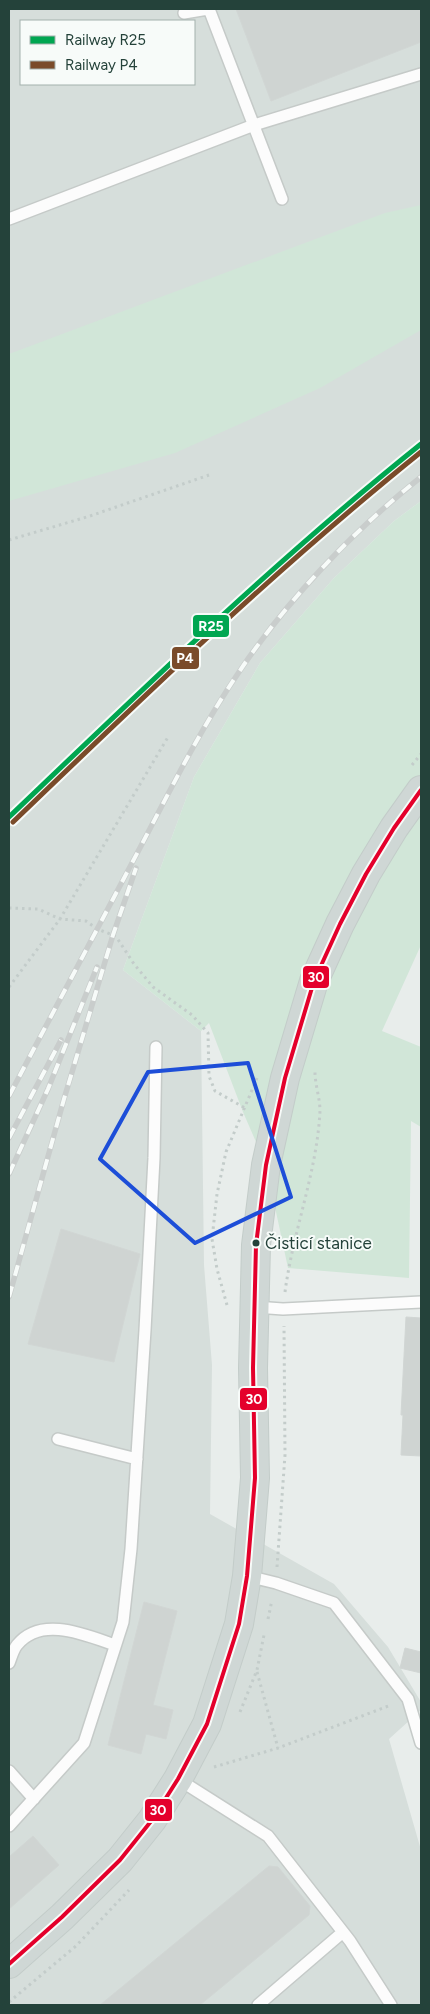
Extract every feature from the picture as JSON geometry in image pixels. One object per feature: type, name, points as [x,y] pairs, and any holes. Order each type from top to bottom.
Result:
[{"type":"main road","points":[[9,1964],[62,1917],[120,1860],[152,1820],[178,1779],[207,1724],[239,1624],[247,1576],[255,1478],[253,1368],[256,1245],[266,1165],[286,1078],[314,981],[340,924],[366,874],[394,828],[421,790]]},
{"type":"lane","points":[[184,13],[208,9],[282,199]]},
{"type":"lane","points":[[9,219],[254,125],[421,74]]},
{"type":"lane","points":[[9,1826],[84,1743],[116,1645],[124,1613],[131,1549],[137,1460],[154,1158],[156,1047]]},
{"type":"lane","points":[[255,1307],[283,1309],[421,1302]]},
{"type":"lane","points":[[58,1439],[137,1460]]},
{"type":"lane","points":[[247,1576],[276,1583],[334,1603],[408,1699],[421,1743]]},
{"type":"lane","points":[[9,1663],[17,1645],[38,1630],[68,1630],[116,1645]]},
{"type":"lane","points":[[9,1771],[34,1799]]},
{"type":"lane","points":[[178,1779],[268,1836],[343,1932],[390,2005]]},
{"type":"lane","points":[[258,2005],[343,1932]]},
{"type":"path","points":[[9,540],[90,516],[209,475]]},
{"type":"path","points":[[9,988],[60,919],[168,738]]},
{"type":"path","points":[[9,908],[38,909],[60,919],[86,921],[117,938],[134,964],[154,987],[192,1015],[208,1033],[209,1076],[215,1091],[244,1108]]},
{"type":"path","points":[[257,1670],[278,1748]]},
{"type":"path","points":[[214,1767],[278,1748],[408,1699]]},
{"type":"highlighted area","points":[[248,1063],[291,1197],[195,1243],[100,1159],[148,1072]]},
{"type":"shaded area","points":[[9,9],[421,9],[421,501],[394,521],[334,578],[260,663],[194,777],[123,970],[201,1031],[204,1265],[212,1365],[210,1514],[334,1584],[388,1647],[421,1702],[421,1710],[389,1739],[421,1850],[421,2005],[9,2005]]},
{"type":"green space","points":[[421,205],[421,330],[320,388],[175,453],[9,501],[9,354],[385,213]]},
{"type":"green space","points":[[421,501],[421,945],[382,1031],[421,1047],[421,1127],[411,1121],[409,1278],[288,1268],[266,1165],[243,1112],[209,1023],[201,1031],[123,970],[194,777],[260,663],[334,578],[394,521]]},
{"type":"building","points":[[236,9],[421,9],[421,42],[271,101]]},
{"type":"building","points":[[61,1229],[140,1254],[114,1362],[28,1344]]},
{"type":"building","points":[[406,1317],[421,1318],[421,1456],[401,1455]]},
{"type":"building","points":[[144,1602],[177,1611],[153,1705],[173,1710],[166,1739],[146,1734],[141,1754],[108,1745]]},
{"type":"building","points":[[405,1648],[421,1652],[421,1673],[400,1668]]},
{"type":"building","points":[[33,1836],[59,1865],[9,1909],[9,1857]]},
{"type":"building","points":[[269,1866],[278,1867],[310,1906],[309,1915],[200,2005],[100,2005]]},
{"type":"railway","points":[[9,1096],[183,766],[239,672],[278,619],[322,568],[371,520],[421,477]]},
{"type":"railway","points":[[9,1297],[64,1099],[113,935],[136,868]]},
{"type":"railway","points":[[9,1174],[48,1089],[97,967]]},
{"type":"railway","points":[[9,1138],[61,1040]]},
{"type":"rail line","name":"R25","points":[[9,817],[262,579],[421,444]]},
{"type":"rail line","name":"P4","points":[[13,822],[213,632],[316,540],[421,452]]},
{"type":"transit line","name":"30","points":[[9,1964],[62,1917],[120,1860],[152,1820],[178,1779],[207,1724],[239,1624],[247,1576],[255,1478],[253,1368],[256,1245],[266,1165],[285,1078],[314,981],[340,924],[366,874],[394,828],[421,790]]},
{"type":"place","name":"Čisticí stanice","points":[[256,1243]]}]
